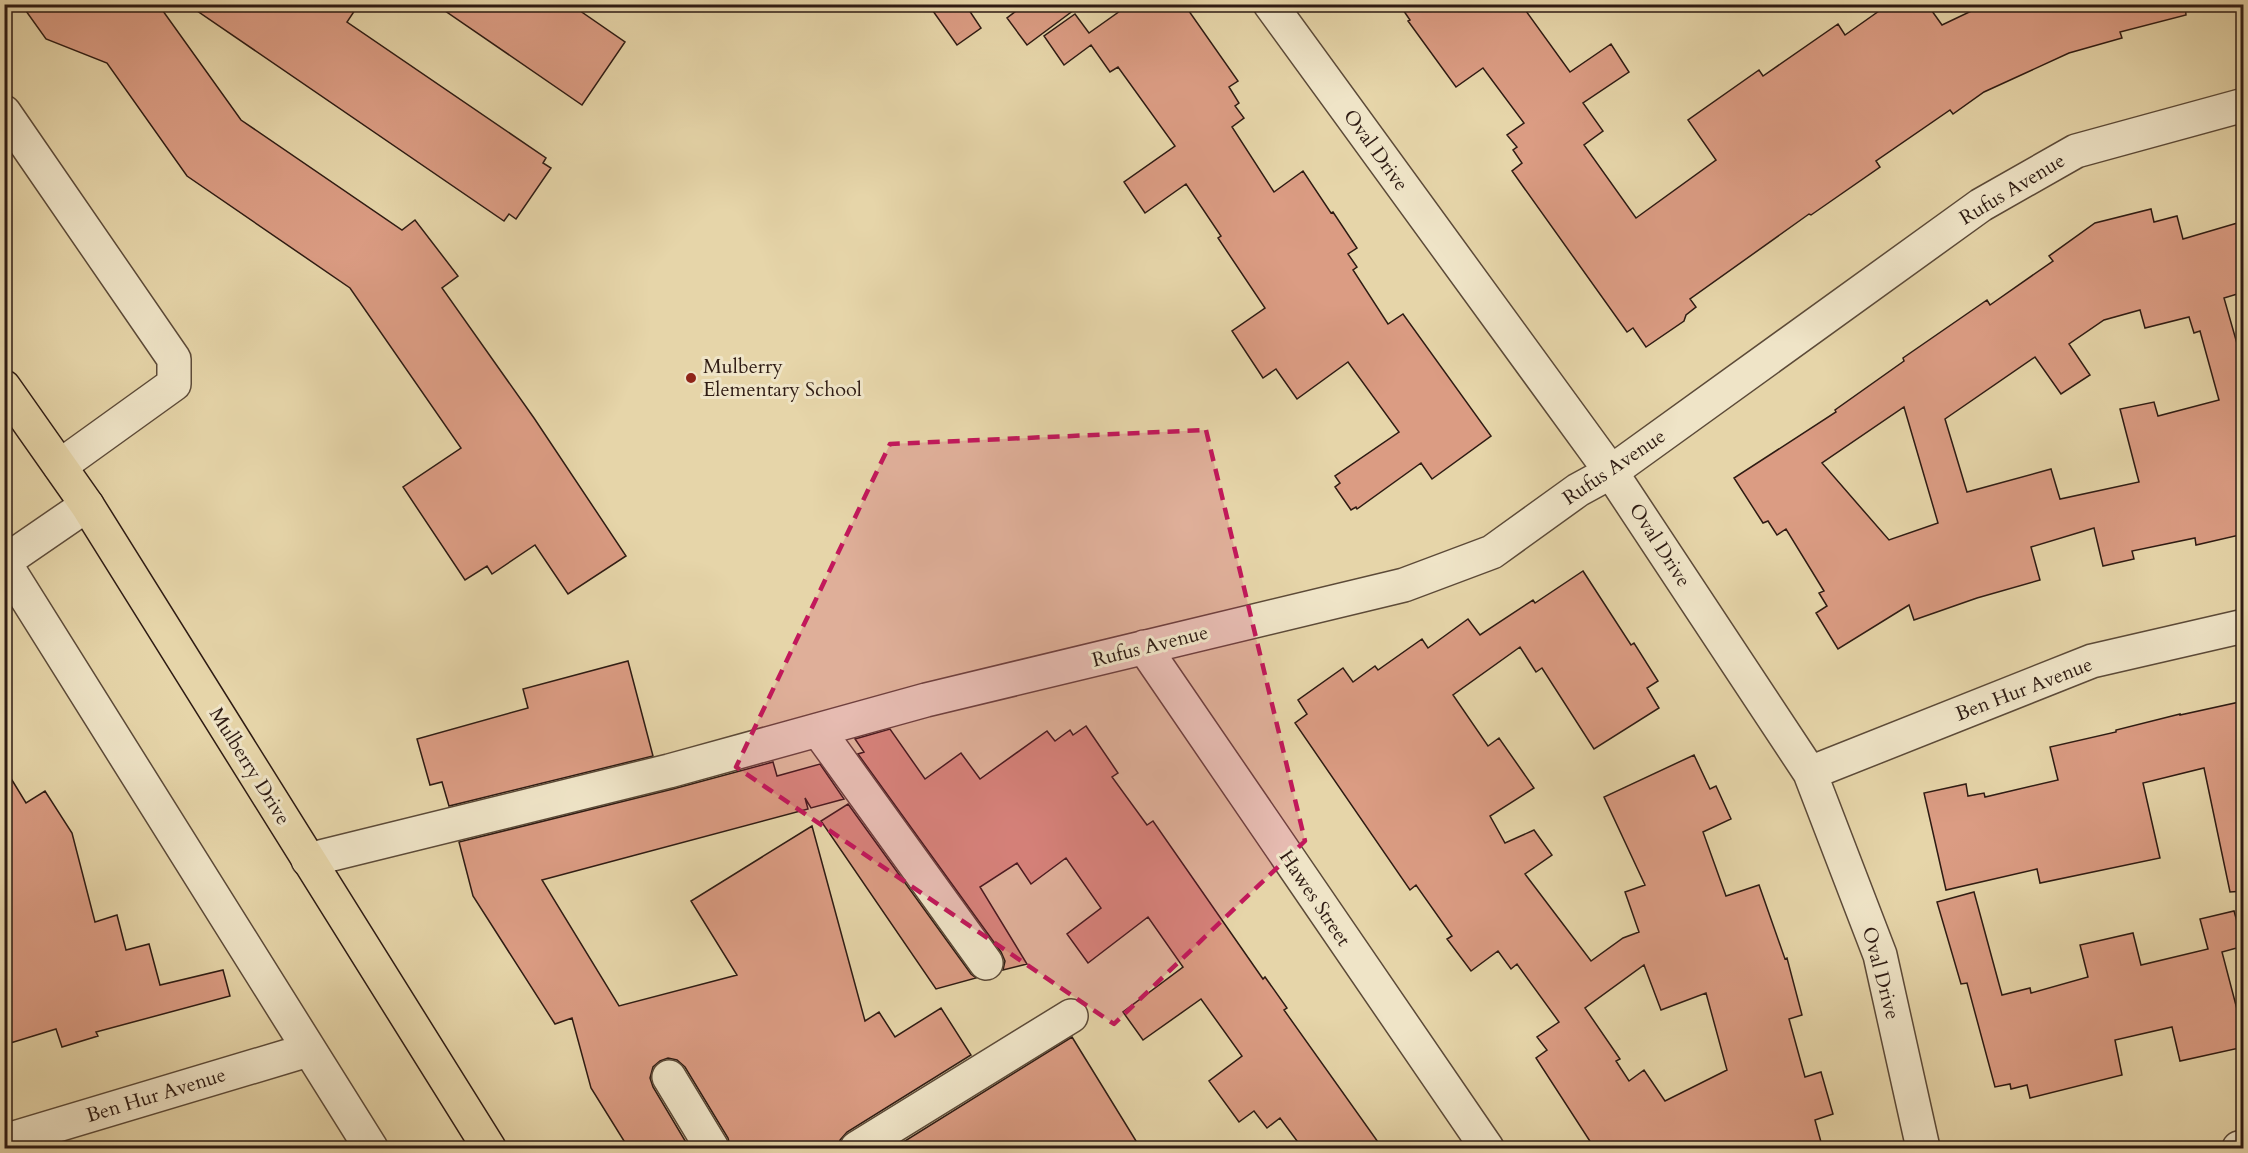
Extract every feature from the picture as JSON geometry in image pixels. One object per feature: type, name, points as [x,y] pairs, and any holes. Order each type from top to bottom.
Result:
[{"type":"main road","name":"Mulberry Drive","points":[[4,387],[87,505],[489,1149]]},
{"type":"street","name":"Oval Drive","points":[[1270,4],[1611,472],[1810,773],[1880,955],[1923,1149]]},
{"type":"street","name":"Rufus Avenue","points":[[308,860],[669,771],[927,700],[1404,585],[1492,552],[1578,490],[1611,472],[1981,205],[2076,151],[2244,105]]},
{"type":"street","points":[[4,112],[174,359],[174,384],[60,466]]},
{"type":"street","points":[[87,505],[4,562],[371,1149]]},
{"type":"street","name":"Ben Hur Avenue","points":[[1810,773],[2092,661],[2244,626]]},
{"type":"street","name":"Hawes Street","points":[[1144,647],[1487,1149]]},
{"type":"street","points":[[818,730],[986,963]]},
{"type":"street","points":[[857,1149],[1071,1016]]},
{"type":"street","name":"Ben Hur Avenue","points":[[4,1141],[308,1050]]},
{"type":"street","points":[[669,1077],[712,1149]]},
{"type":"street","points":[[2239,1149],[2244,1148]]},
{"type":"highlighted area","points":[[1206,430],[1305,841],[1114,1024],[736,767],[890,444]]},
{"type":"building","points":[[21,4],[158,4],[241,120],[402,230],[415,220],[458,276],[442,288],[534,418],[626,556],[568,594],[535,545],[492,574],[487,566],[465,580],[403,487],[461,448],[350,288],[187,176],[107,63],[46,39]]},
{"type":"building","points":[[187,4],[359,4],[347,22],[546,158],[543,163],[551,168],[516,219],[509,214],[504,221]]},
{"type":"building","points":[[435,4],[570,4],[625,42],[582,105]]},
{"type":"building","points":[[928,4],[965,4],[981,28],[957,45]]},
{"type":"building","points":[[1025,4],[1082,4],[1027,45],[1007,18]]},
{"type":"building","points":[[1130,4],[1184,4],[1238,81],[1229,87],[1239,103],[1235,106],[1244,118],[1232,127],[1274,192],[1303,171],[1357,248],[1348,254],[1357,267],[1353,270],[1388,324],[1403,314],[1491,436],[1432,479],[1421,463],[1357,509],[1356,507],[1351,510],[1335,487],[1340,483],[1335,476],[1399,432],[1348,362],[1297,399],[1276,369],[1263,378],[1232,331],[1265,308],[1218,238],[1221,236],[1186,184],[1145,213],[1124,182],[1175,146],[1118,67],[1110,72],[1091,45],[1064,65],[1044,36],[1075,14],[1089,33]]},
{"type":"building","points":[[1399,4],[1521,4],[1570,72],[1611,44],[1629,72],[1583,103],[1603,131],[1584,145],[1636,218],[1716,160],[1688,120],[1759,70],[1763,76],[1838,24],[1845,35],[1889,4],[1927,4],[1942,25],[1986,4],[2185,4],[2186,15],[2120,32],[2122,38],[2069,53],[1984,92],[1953,114],[1950,110],[1876,161],[1880,167],[1811,215],[1809,214],[1690,299],[1696,307],[1686,315],[1684,321],[1646,347],[1633,328],[1627,332],[1512,171],[1522,163],[1513,150],[1517,147],[1507,135],[1524,123],[1483,68],[1456,87],[1408,21],[1410,20]]},
{"type":"building","points":[[2151,209],[2154,222],[2177,216],[2183,239],[2244,221],[2244,292],[2224,298],[2244,368],[2244,534],[2196,545],[2195,538],[2132,551],[2134,559],[2103,566],[2094,528],[2031,547],[2040,580],[1977,598],[1914,620],[1909,605],[1838,649],[1816,613],[1827,606],[1819,593],[1824,591],[1786,529],[1777,535],[1768,521],[1763,523],[1734,478],[1836,412],[1835,410],[1904,361],[1903,358],[1987,300],[1990,305],[2053,261],[2049,256],[2095,223]],"holes":[[[2140,310],[2145,328],[2189,317],[2194,333],[2200,331],[2219,400],[2158,416],[2154,402],[2120,409],[2139,482],[2060,499],[2051,469],[1967,492],[1945,419],[2035,357],[2061,394],[2090,375],[2069,344],[2104,320]],[[1904,407],[1938,523],[1889,540],[1822,463]]]},
{"type":"building","points":[[1583,571],[1631,645],[1634,643],[1658,681],[1647,688],[1659,708],[1594,749],[1542,668],[1536,672],[1520,647],[1453,695],[1488,746],[1499,738],[1534,788],[1490,816],[1505,843],[1534,830],[1552,855],[1525,874],[1591,961],[1623,938],[1639,932],[1625,892],[1645,885],[1604,797],[1694,755],[1710,789],[1716,786],[1731,819],[1703,832],[1726,896],[1759,885],[1785,959],[1787,958],[1802,1015],[1789,1019],[1805,1077],[1821,1072],[1833,1114],[1815,1120],[1821,1142],[1798,1149],[1595,1149],[1536,1058],[1547,1050],[1537,1037],[1559,1022],[1517,964],[1511,969],[1498,951],[1471,971],[1447,939],[1452,936],[1416,885],[1410,890],[1295,723],[1307,714],[1298,700],[1343,668],[1353,682],[1375,666],[1378,670],[1422,639],[1428,648],[1468,619],[1480,635],[1533,600],[1535,603]],"holes":[[[1644,965],[1661,1010],[1706,993],[1727,1070],[1665,1101],[1644,1070],[1629,1081],[1616,1061],[1620,1059],[1585,1008]]]},
{"type":"building","points":[[628,661],[653,756],[449,806],[442,782],[430,785],[417,739],[528,708],[523,689]]},
{"type":"building","points":[[2244,701],[2244,891],[2230,892],[2204,768],[2143,783],[2160,858],[2040,883],[2037,869],[1946,890],[1924,793],[1966,784],[1968,796],[1984,793],[1985,797],[2058,780],[2050,747],[2180,714]]},
{"type":"building","points":[[1086,726],[1118,773],[1112,777],[1147,825],[1153,821],[1263,979],[1265,977],[1287,1008],[1284,1010],[1383,1149],[1303,1149],[1280,1118],[1267,1128],[1254,1111],[1239,1122],[1209,1081],[1242,1056],[1201,999],[1143,1040],[1123,1012],[1183,967],[1148,917],[1088,963],[1067,934],[1101,908],[1066,858],[1031,884],[1017,863],[980,887],[1027,964],[1003,970],[1005,961],[1001,952],[858,754],[864,752],[855,739],[890,729],[925,779],[961,753],[980,779],[1047,731],[1055,741],[1070,730],[1073,735]]},
{"type":"building","points":[[773,762],[777,776],[820,764],[844,799],[811,808],[805,798],[808,809],[542,880],[619,1006],[737,975],[691,901],[812,826],[865,1021],[879,1012],[895,1037],[941,1008],[971,1055],[847,1132],[840,1140],[838,1149],[731,1149],[728,1138],[685,1067],[677,1060],[668,1058],[653,1067],[650,1078],[653,1087],[690,1149],[629,1149],[591,1088],[572,1018],[555,1024],[473,896],[459,842]]},
{"type":"building","points":[[4,767],[26,803],[45,791],[72,833],[95,922],[117,915],[126,950],[149,944],[160,985],[223,970],[230,996],[96,1032],[98,1036],[62,1047],[56,1029],[4,1045]]},
{"type":"building","points":[[848,804],[976,978],[936,989],[821,821]]},
{"type":"building","points":[[1974,892],[2002,995],[2030,988],[2031,993],[2088,977],[2080,945],[2133,933],[2141,965],[2208,949],[2200,919],[2234,911],[2244,946],[2222,952],[2244,1036],[2244,1047],[2180,1061],[2172,1027],[2115,1040],[2122,1075],[2030,1098],[2027,1085],[2011,1089],[2010,1084],[1995,1087],[1967,983],[1961,984],[1937,902]]},
{"type":"building","points":[[1072,1037],[1141,1149],[892,1149]]},
{"type":"place","name":"Mulberry Elementary School","points":[[691,378]]}]
